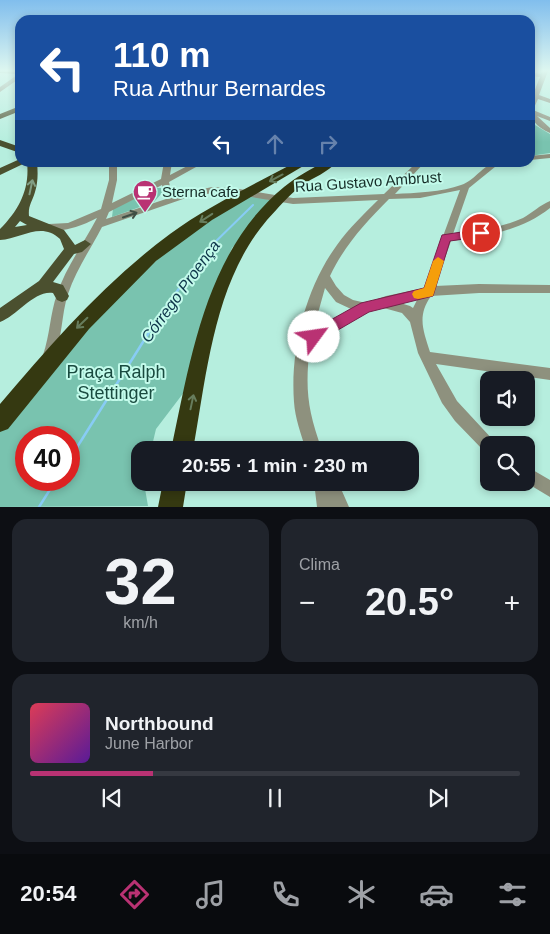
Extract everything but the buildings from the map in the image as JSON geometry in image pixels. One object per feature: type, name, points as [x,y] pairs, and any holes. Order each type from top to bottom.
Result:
[{"type":"highway","points":[[0,421],[78,327],[143,264],[176,237],[248,193],[296,167]]},
{"type":"highway","points":[[184,441],[206,337],[222,282],[244,241],[278,200],[302,180],[324,167]]},
{"type":"highway","points":[[170,506],[173,491]]},
{"type":"main road","points":[[2,114],[15,110]]},
{"type":"main road","points":[[0,143],[15,148]]},
{"type":"main road","points":[[0,172],[15,164]]},
{"type":"main road","points":[[0,316],[40,289],[55,272],[70,250],[65,234],[24,218],[24,208],[32,190],[32,167]]},
{"type":"main road","points":[[0,237],[5,225],[24,208]]},
{"type":"main road","points":[[0,237],[26,228],[49,227]]},
{"type":"main road","points":[[70,250],[78,249],[86,244]]},
{"type":"main road","points":[[40,289],[50,287],[58,289],[62,296]]},
{"type":"street","points":[[535,96],[550,101]]},
{"type":"street","points":[[535,113],[550,119]]},
{"type":"street","points":[[535,118],[538,123],[550,131]]},
{"type":"street","points":[[535,158],[550,156]]},
{"type":"street","points":[[42,371],[54,344],[62,296],[86,244],[99,225],[114,187],[113,167]]},
{"type":"street","points":[[161,204],[167,191],[165,180],[167,167]]},
{"type":"street","points":[[49,227],[79,223],[192,167]]},
{"type":"street","points":[[312,441],[301,403],[301,373],[304,342],[325,277],[340,248],[370,212],[417,167]]},
{"type":"street","points":[[480,436],[451,405],[427,357],[416,320],[418,307],[428,292],[465,187],[491,167]]},
{"type":"street","name":"Rua Gustavo Ambrust","points":[[99,225],[184,196],[223,190],[293,201],[427,194],[465,187]]},
{"type":"street","points":[[167,191],[184,196]]},
{"type":"street","points":[[427,194],[448,200],[454,207],[455,215]]},
{"type":"street","points":[[446,238],[515,226],[531,219],[550,204]]},
{"type":"street","points":[[325,277],[336,297],[352,306],[366,307],[443,289],[550,289]]},
{"type":"street","points":[[381,304],[406,309],[416,320]]},
{"type":"street","points":[[304,342],[366,307]]},
{"type":"street","points":[[427,357],[550,374]]},
{"type":"street","points":[[535,480],[550,489]]},
{"type":"street","points":[[323,491],[325,506]]},
{"type":"street","points":[[334,491],[341,506]]},
{"type":"green space","points":[[535,125],[550,134],[550,153],[535,155]]},
{"type":"green space","points":[[156,188],[161,188],[162,193],[154,202],[112,217],[113,209]]},
{"type":"green space","name":"Praça Ralph Stettinger","points":[[250,194],[273,201],[232,248],[209,304],[191,383],[156,429],[153,441],[131,441],[131,491],[145,491],[148,506],[0,507],[0,431],[76,338],[129,285],[174,245]]},
{"type":"waterway","name":"Córrego Proença","points":[[192,271],[207,250],[253,205]]},
{"type":"waterway","name":"Córrego Proença","points":[[80,442],[158,318],[193,269]]},
{"type":"waterway","name":"Córrego Proença","points":[[39,507],[49,491]]},
{"type":"slow traffic","points":[[418,294],[428,292],[438,261]]},
{"type":"place","name":"Sterna cafe","points":[[145,213]]},
{"type":"route","points":[[314,337],[366,307],[428,292],[446,238],[481,233]]}]
